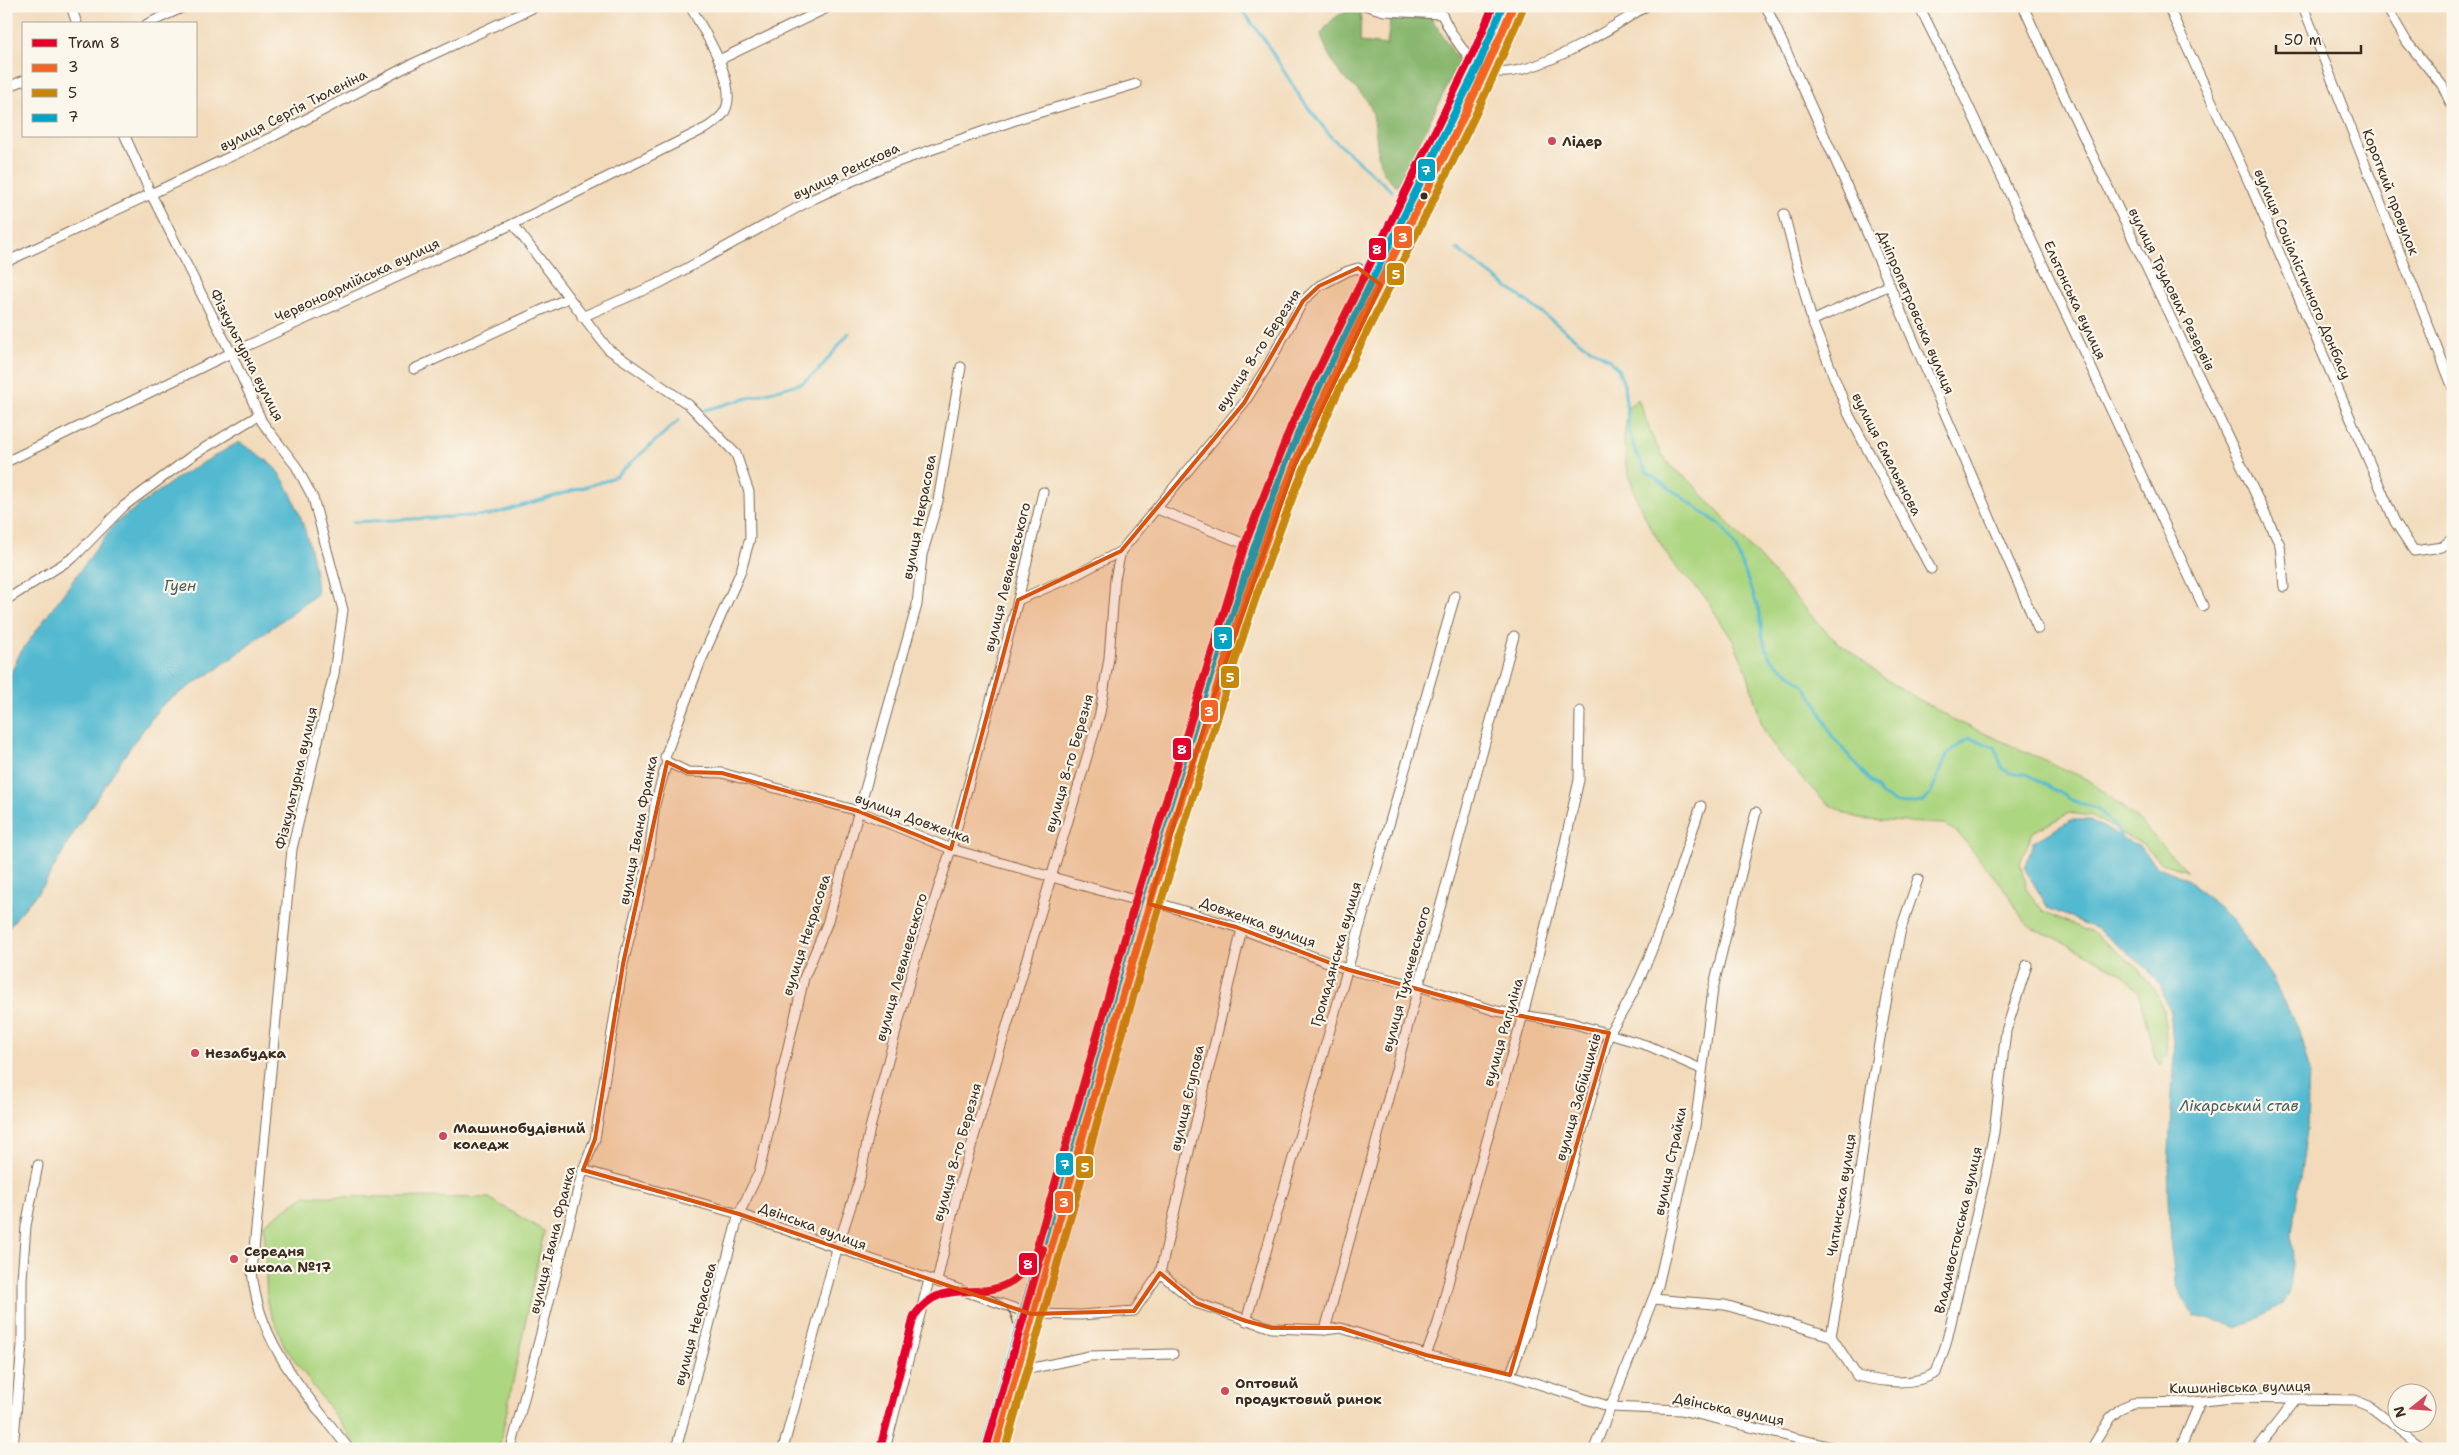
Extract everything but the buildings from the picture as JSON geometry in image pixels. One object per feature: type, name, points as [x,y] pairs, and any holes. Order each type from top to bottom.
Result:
[{"type":"main road","points":[[995,1449],[1031,1314],[1149,904],[1213,699],[1264,549],[1294,467],[1330,386],[1487,70],[1513,6]]},
{"type":"street","points":[[71,6],[76,22]]},
{"type":"street","points":[[151,22],[186,6]]},
{"type":"street","name":"вулиця Сергія Тюленіна","points":[[6,262],[272,137],[408,66],[537,6]]},
{"type":"street","points":[[690,6],[719,60],[831,6]]},
{"type":"street","points":[[1367,6],[1384,12],[1440,10],[1460,46],[1487,70],[1501,72],[1550,60],[1602,34],[1646,6]]},
{"type":"street","name":"Дніпропетровська вулиця","points":[[1766,6],[1890,285],[2038,629]]},
{"type":"street","name":"Ельтонська вулиця","points":[[1918,6],[1960,88],[2203,606]]},
{"type":"street","name":"вулиця Трудових Резервів","points":[[2023,6],[2280,545],[2284,587]]},
{"type":"street","name":"вулиця Соціалістичного Донбасу","points":[[2168,6],[2252,189],[2395,522],[2414,551],[2442,547],[2453,538]]},
{"type":"street","name":"Короткий провулок","points":[[2303,6],[2453,388]]},
{"type":"street","points":[[2386,6],[2407,42],[2442,85],[2453,108]]},
{"type":"street","name":"Червоноармійська вулиця","points":[[6,462],[231,353],[513,224],[708,127],[726,109],[727,98],[724,73],[719,60]]},
{"type":"street","points":[[6,88],[22,81]]},
{"type":"street","name":"вулиця Ренскова","points":[[582,317],[660,283],[813,199],[883,167],[1021,118],[1136,84]]},
{"type":"street","name":"Фізкультурна вулиця","points":[[126,138],[151,194],[231,353],[258,415],[296,466],[309,490],[343,610],[334,674],[292,849],[252,1271],[254,1296],[260,1318],[278,1356],[348,1449]]},
{"type":"street","name":"вулиця Ємельянова","points":[[1784,214],[1812,321],[1849,415],[1931,569]]},
{"type":"street","name":"вулиця Івана Франка","points":[[511,1449],[583,1170],[595,1139],[623,964],[649,857],[655,804],[666,762],[665,757],[700,662],[741,571],[750,538],[749,492],[736,454],[689,405],[608,350],[513,224]]},
{"type":"street","name":"вулиця 8-го Березня","points":[[885,1449],[1051,875],[1100,713],[1110,658],[1115,579],[1121,550],[1244,403],[1268,365],[1303,302],[1312,292],[1348,271],[1358,268],[1381,285]]},
{"type":"street","points":[[1812,321],[1890,285]]},
{"type":"street","points":[[414,369],[568,298]]},
{"type":"street","name":"вулиця Некрасова","points":[[676,1449],[739,1214],[758,1172],[804,978],[827,924],[917,604],[922,555],[938,501],[961,367]]},
{"type":"street","points":[[6,600],[74,557],[124,506],[193,455],[258,415]]},
{"type":"street","name":"вулиця Леваневського","points":[[783,1449],[836,1249],[860,1178],[870,1128],[914,964],[952,849],[1018,600],[1043,492]]},
{"type":"street","points":[[1157,509],[1245,544],[1264,549]]},
{"type":"street","points":[[1018,600],[1074,576],[1121,550]]},
{"type":"street","name":"Громадянська вулиця","points":[[1246,1321],[1454,596]]},
{"type":"street","name":"вулиця Тухачевського","points":[[1325,1330],[1514,636]]},
{"type":"street","name":"вулиця Рагуліна","points":[[1426,1355],[1438,1323],[1463,1224],[1523,1015],[1573,812],[1579,780],[1580,711]]},
{"type":"street","name":"вулиця Довженка","points":[[666,762],[688,772],[722,773],[858,811],[952,849],[1051,875],[1149,904]]},
{"type":"street","name":"вулиця Забійщиків","points":[[1510,1375],[1526,1333],[1609,1033],[1622,1014],[1658,934],[1700,806]]},
{"type":"street","name":"вулиця Страйки","points":[[1594,1449],[1658,1286],[1694,1126],[1713,989],[1756,812]]},
{"type":"street","name":"Читинська вулиця","points":[[1831,1336],[1858,1186],[1870,1095],[1888,992],[1901,929],[1918,879]]},
{"type":"street","name":"Довженка вулиця","points":[[1149,904],[1161,904],[1242,929],[1346,969],[1419,986],[1496,1011],[1572,1022],[1609,1033],[1649,1046],[1701,1069]]},
{"type":"street","name":"вулиця Єгупова","points":[[1160,1273],[1242,929]]},
{"type":"street","name":"Владивостокська вулиця","points":[[1831,1336],[1857,1376],[1887,1383],[1924,1380],[1936,1373],[1946,1344],[1985,1178],[1994,1132],[2006,1031],[2027,966]]},
{"type":"street","points":[[13,1449],[22,1345],[22,1279],[26,1226],[38,1165]]},
{"type":"street","name":"Двінська вулиця","points":[[583,1170],[739,1214],[836,1249],[1031,1314],[1081,1315],[1134,1311],[1160,1273],[1196,1303],[1272,1328],[1325,1330],[1341,1328],[1426,1355],[1510,1375],[1611,1407],[1681,1410],[1840,1449]]},
{"type":"street","points":[[1652,1299],[1725,1305],[1831,1336]]},
{"type":"street","points":[[1015,1372],[1088,1356],[1173,1354]]},
{"type":"street","name":"Кишинівська вулиця","points":[[2091,1449],[2110,1418],[2120,1408],[2133,1403],[2148,1401],[2200,1402],[2231,1398],[2354,1400],[2369,1406],[2425,1449]]},
{"type":"street","points":[[2257,1449],[2295,1400]]},
{"type":"street","points":[[2180,1449],[2200,1402]]},
{"type":"highlighted area","points":[[1358,268],[1381,285],[1294,467],[1213,699],[1149,904],[1236,927],[1346,969],[1496,1011],[1609,1033],[1510,1375],[1426,1355],[1341,1328],[1272,1328],[1246,1321],[1196,1303],[1160,1273],[1134,1311],[1031,1314],[739,1214],[583,1170],[595,1139],[623,964],[667,762],[688,772],[722,773],[858,811],[951,849],[1018,600],[1121,551],[1244,403],[1303,301],[1319,286]]},
{"type":"green space","points":[[1361,10],[1360,42],[1387,45],[1390,21],[1411,17],[1427,11],[1459,62],[1397,187],[1381,167],[1375,122],[1370,106],[1337,68],[1327,51],[1321,34],[1338,16],[1347,12]]},
{"type":"green space","points":[[1638,399],[1655,443],[1670,466],[1691,482],[1829,635],[1885,679],[1952,719],[2089,780],[2138,820],[2187,871],[2162,863],[2143,845],[2092,816],[2069,813],[2033,832],[2020,862],[2026,889],[2043,911],[2094,934],[2138,968],[2157,993],[2164,1013],[2167,1056],[2160,1065],[2155,1057],[2138,991],[2121,973],[2052,936],[2033,929],[2024,921],[2005,890],[1958,833],[1944,824],[1867,820],[1846,814],[1825,802],[1784,759],[1768,738],[1762,725],[1746,669],[1733,641],[1705,597],[1671,561],[1648,523],[1636,497],[1625,461],[1624,437],[1628,407]]},
{"type":"green space","points":[[304,1196],[489,1198],[544,1231],[499,1449],[359,1449],[285,1347],[267,1303],[264,1224]]},
{"type":"water","name":"Гуен","points":[[239,442],[271,464],[289,490],[297,507],[309,544],[317,594],[217,669],[164,703],[133,743],[76,829],[44,885],[6,930],[6,684],[20,653],[115,523],[180,476]]},
{"type":"water","name":"Лікарський став","points":[[2071,820],[2090,820],[2140,847],[2157,866],[2187,879],[2231,918],[2271,976],[2299,1031],[2309,1068],[2307,1130],[2292,1233],[2293,1266],[2289,1290],[2282,1305],[2259,1318],[2236,1327],[2195,1316],[2182,1298],[2175,1278],[2171,1249],[2168,1169],[2174,1055],[2170,1012],[2161,988],[2148,969],[2097,929],[2048,908],[2025,869],[2033,842]]},
{"type":"waterway","points":[[1239,6],[1264,39],[1300,97],[1331,137],[1392,191]]},
{"type":"waterway","points":[[1457,249],[1579,341],[1610,360],[1618,369],[1624,385],[1629,431],[1636,453],[1647,472],[1721,525],[1735,546],[1760,613],[1762,635],[1770,658],[1803,684],[1817,704],[1832,736],[1882,795],[1896,803],[1922,802],[1930,795],[1947,754],[1969,738],[1995,747],[2002,768],[2010,773],[2027,774],[2074,801],[2098,809],[2116,828],[2125,842]]},
{"type":"waterway","points":[[705,410],[802,383],[817,372],[849,333]]},
{"type":"waterway","points":[[353,522],[490,515],[605,481],[616,476],[679,420]]},
{"type":"tram line","name":"8","points":[[880,1449],[914,1316],[926,1303],[937,1296],[961,1291],[986,1290],[1012,1281],[1022,1272],[1035,1254],[1136,899],[1245,544],[1292,424],[1476,47],[1493,6]]},
{"type":"tram line","name":"8","points":[[986,1449],[1043,1249]]},
{"type":"tram line","points":[[979,1449],[1035,1254]]},
{"type":"tram line","points":[[979,1291],[1002,1302],[1009,1312],[1014,1325]]},
{"type":"transit line","name":"7","points":[[985,1446],[1139,901],[1203,696],[1255,546],[1285,463],[1321,382],[1478,66],[1502,6]]},
{"type":"transit line","name":"3","points":[[995,1449],[1135,953],[1223,667],[1264,546],[1294,466],[1319,408],[1346,350],[1461,122],[1513,6]]},
{"type":"transit line","name":"5","points":[[1005,1449],[1170,872],[1273,548],[1329,411],[1356,353],[1470,126],[1522,10]]},
{"type":"place","name":"Лідер","points":[[1552,141]]},
{"type":"place","name":"Незабудка","points":[[195,1053]]},
{"type":"place","name":"Машинобудівний коледж","points":[[443,1136]]},
{"type":"place","name":"Середня школа №17","points":[[234,1259]]},
{"type":"place","name":"Оптовий продуктовий ринок","points":[[1225,1391]]}]
